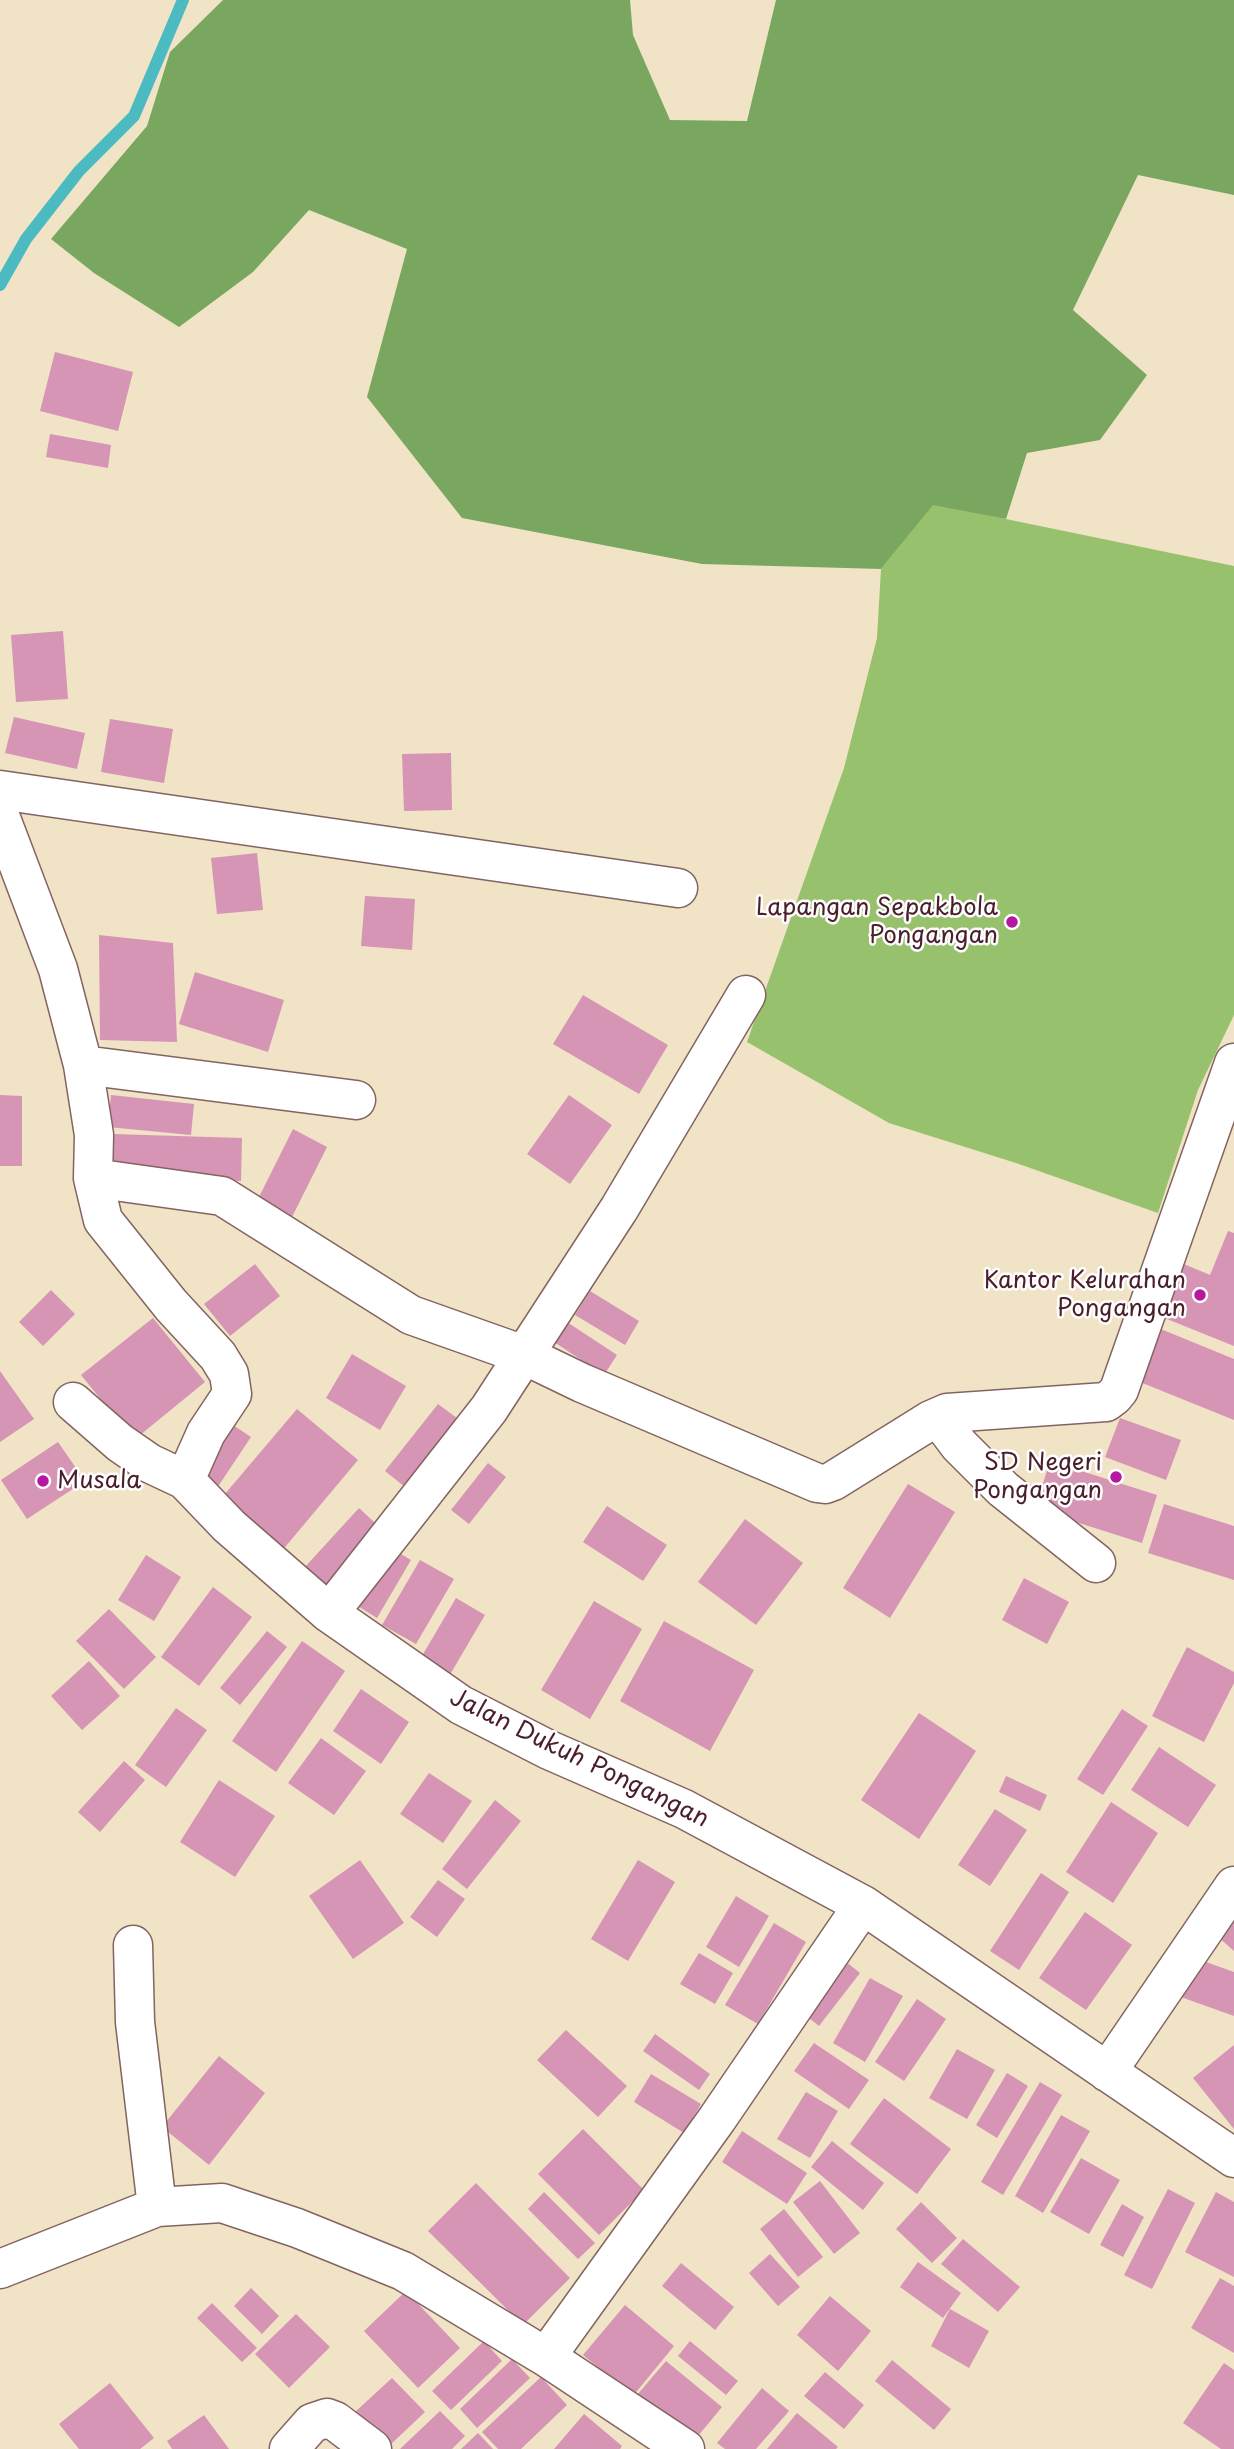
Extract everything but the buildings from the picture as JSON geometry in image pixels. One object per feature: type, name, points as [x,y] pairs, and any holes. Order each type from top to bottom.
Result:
[{"type":"street","points":[[0,790],[678,888]]},
{"type":"street","points":[[0,816],[58,970],[83,1065],[94,1135],[93,1178],[103,1220],[171,1305],[218,1356],[229,1374],[232,1394],[206,1433],[185,1480]]},
{"type":"street","points":[[328,1613],[489,1409],[619,1209],[746,995]]},
{"type":"street","points":[[93,1178],[222,1196],[411,1315],[524,1355],[582,1383],[817,1483],[833,1481],[947,1413],[1106,1402],[1119,1390],[1234,1063]]},
{"type":"street","points":[[83,1065],[356,1100]]},
{"type":"street","name":"Jalan Dukuh Pongangan","points":[[73,1402],[149,1463],[185,1480],[229,1526],[328,1613],[461,1705],[549,1750],[684,1809],[863,1905],[1234,2158]]},
{"type":"street","points":[[938,1417],[959,1445],[1003,1489],[1096,1563]]},
{"type":"street","points":[[1107,2072],[1234,1886]]},
{"type":"street","points":[[546,2357],[717,2119],[863,1905]]},
{"type":"street","points":[[133,1945],[135,2022],[156,2207]]},
{"type":"street","points":[[0,2269],[156,2207],[222,2203],[297,2228],[403,2271],[546,2357],[685,2449]]},
{"type":"street","points":[[289,2449],[312,2423],[327,2418],[372,2449]]},
{"type":"green space","points":[[223,0],[630,0],[633,35],[670,120],[747,121],[776,0],[1234,0],[1234,195],[1138,175],[1073,310],[1147,375],[1100,440],[1027,453],[1006,519],[933,505],[881,569],[702,564],[462,518],[367,397],[407,249],[309,210],[253,272],[179,327],[94,273],[51,239],[147,126],[170,52]]},
{"type":"green space","name":"Lapangan Sepakbola Pongangan","points":[[933,504],[1234,566],[1234,1015],[1198,1090],[1158,1213],[1016,1163],[889,1123],[747,1042],[844,768],[877,638],[881,569]]},
{"type":"waterway","points":[[0,285],[26,239],[79,171],[134,116],[183,0]]},
{"type":"place","name":"Lapangan Sepakbola Pongangan","points":[[1012,922]]},
{"type":"place","name":"Kantor Kelurahan Pongangan","points":[[1200,1295]]},
{"type":"place","name":"SD Negeri Pongangan","points":[[1116,1477]]},
{"type":"place","name":"Musala","points":[[43,1481]]}]
